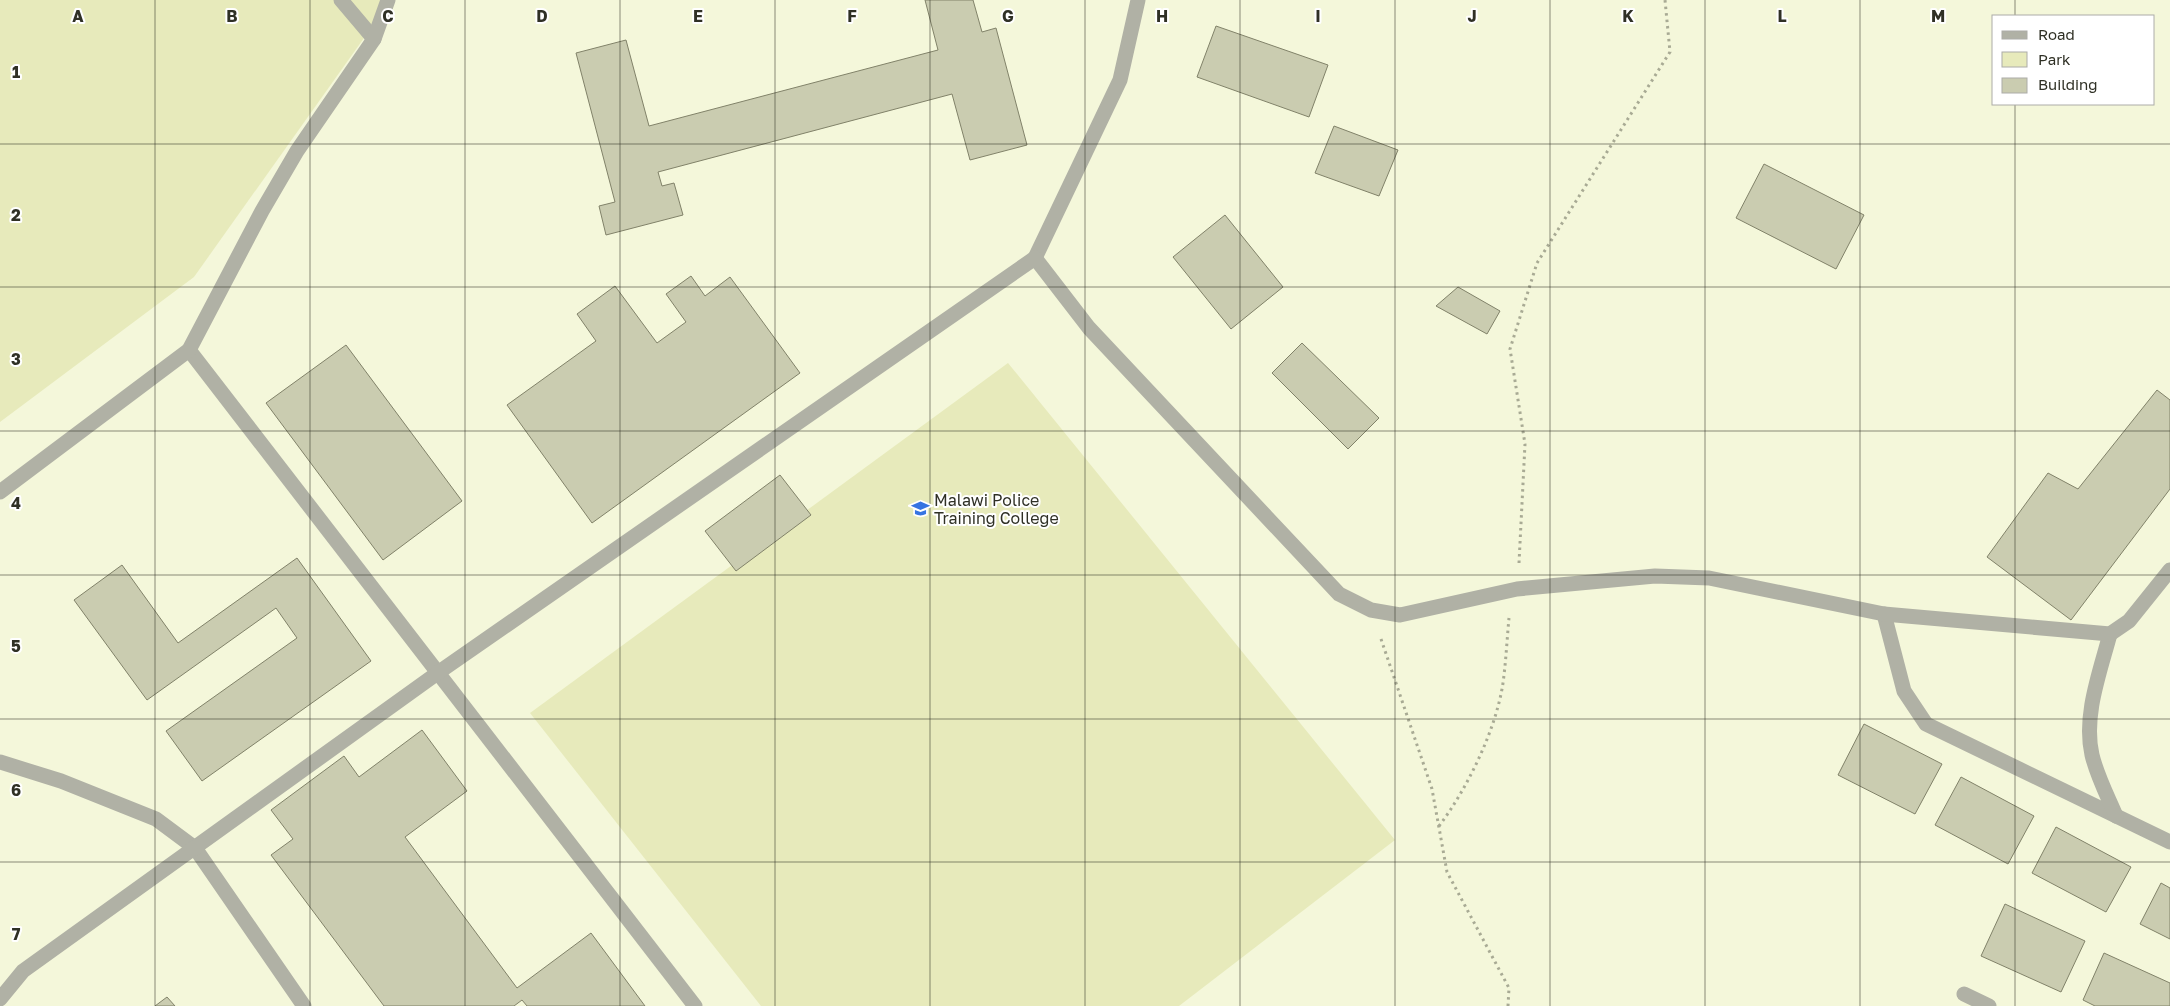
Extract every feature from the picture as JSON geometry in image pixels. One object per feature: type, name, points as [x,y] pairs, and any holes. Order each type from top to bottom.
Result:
[{"type":"street","points":[[341,0],[374,39]]},
{"type":"street","points":[[0,492],[189,350],[262,211],[297,151],[374,39],[388,0]]},
{"type":"street","points":[[0,999],[23,971],[438,672],[1035,258],[1120,80],[1138,0]]},
{"type":"street","points":[[1035,258],[1089,328],[1339,594],[1371,610],[1400,615],[1517,589],[1655,576],[1709,578],[1884,614],[2110,634],[2129,622],[2170,570]]},
{"type":"street","points":[[189,350],[695,1006]]},
{"type":"street","points":[[1884,614],[1904,691],[1926,724],[2170,842]]},
{"type":"street","points":[[2110,634],[2092,708],[2091,733],[2092,755],[2116,816]]},
{"type":"street","points":[[0,762],[61,781],[156,819],[195,848],[304,1006]]},
{"type":"street","points":[[1964,994],[1989,1006]]},
{"type":"path","points":[[1439,826],[1455,804],[1468,780],[1488,733],[1502,685],[1510,614],[1517,589],[1525,444],[1510,349],[1537,263],[1670,52],[1665,0]]},
{"type":"path","points":[[1371,610],[1432,789],[1447,872],[1509,988],[1508,1006]]},
{"type":"green space","points":[[0,0],[391,0],[194,277],[0,422]]},
{"type":"green space","points":[[1008,363],[1395,840],[1179,1006],[761,1006],[530,713]]},
{"type":"building","points":[[925,0],[973,0],[982,32],[996,28],[1027,145],[970,160],[952,94],[658,172],[662,186],[674,183],[683,215],[606,235],[599,206],[615,202],[576,53],[626,40],[649,126],[938,50]]},
{"type":"building","points":[[1216,26],[1328,65],[1309,117],[1197,77]]},
{"type":"building","points":[[1334,126],[1398,150],[1379,196],[1315,173]]},
{"type":"building","points":[[1764,164],[1864,215],[1836,269],[1736,218]]},
{"type":"building","points":[[1225,215],[1283,287],[1231,329],[1173,257]]},
{"type":"building","points":[[691,276],[705,296],[730,277],[800,373],[592,523],[507,405],[596,341],[577,314],[615,286],[657,343],[686,322],[666,294]]},
{"type":"building","points":[[1458,287],[1500,311],[1487,334],[1436,306]]},
{"type":"building","points":[[1302,343],[1379,418],[1348,449],[1272,373]]},
{"type":"building","points":[[346,345],[462,501],[383,560],[266,403]]},
{"type":"building","points":[[2157,390],[2170,400],[2170,489],[2071,620],[1987,557],[2048,473],[2078,489]]},
{"type":"building","points":[[780,475],[811,515],[736,571],[705,531]]},
{"type":"building","points":[[297,558],[371,661],[202,781],[166,731],[297,638],[276,608],[147,700],[74,600],[122,565],[178,643]]},
{"type":"building","points":[[1864,724],[1942,764],[1915,814],[1838,775]]},
{"type":"building","points":[[422,730],[467,791],[405,837],[517,988],[591,933],[645,1006],[527,1006],[522,1000],[514,1006],[384,1006],[271,855],[293,839],[271,810],[344,756],[359,777]]},
{"type":"building","points":[[1961,777],[2034,816],[2008,864],[1935,825]]},
{"type":"building","points":[[2056,827],[2131,867],[2106,912],[2032,873]]},
{"type":"building","points":[[2161,883],[2170,888],[2170,939],[2140,924]]},
{"type":"building","points":[[2005,904],[2085,941],[2061,992],[1981,956]]},
{"type":"building","points":[[2104,953],[2170,983],[2170,1006],[2095,1006],[2083,1000]]},
{"type":"building","points":[[167,997],[175,1006],[155,1006]]},
{"type":"place","name":"Malawi Police Training College","points":[[920,509]]}]
